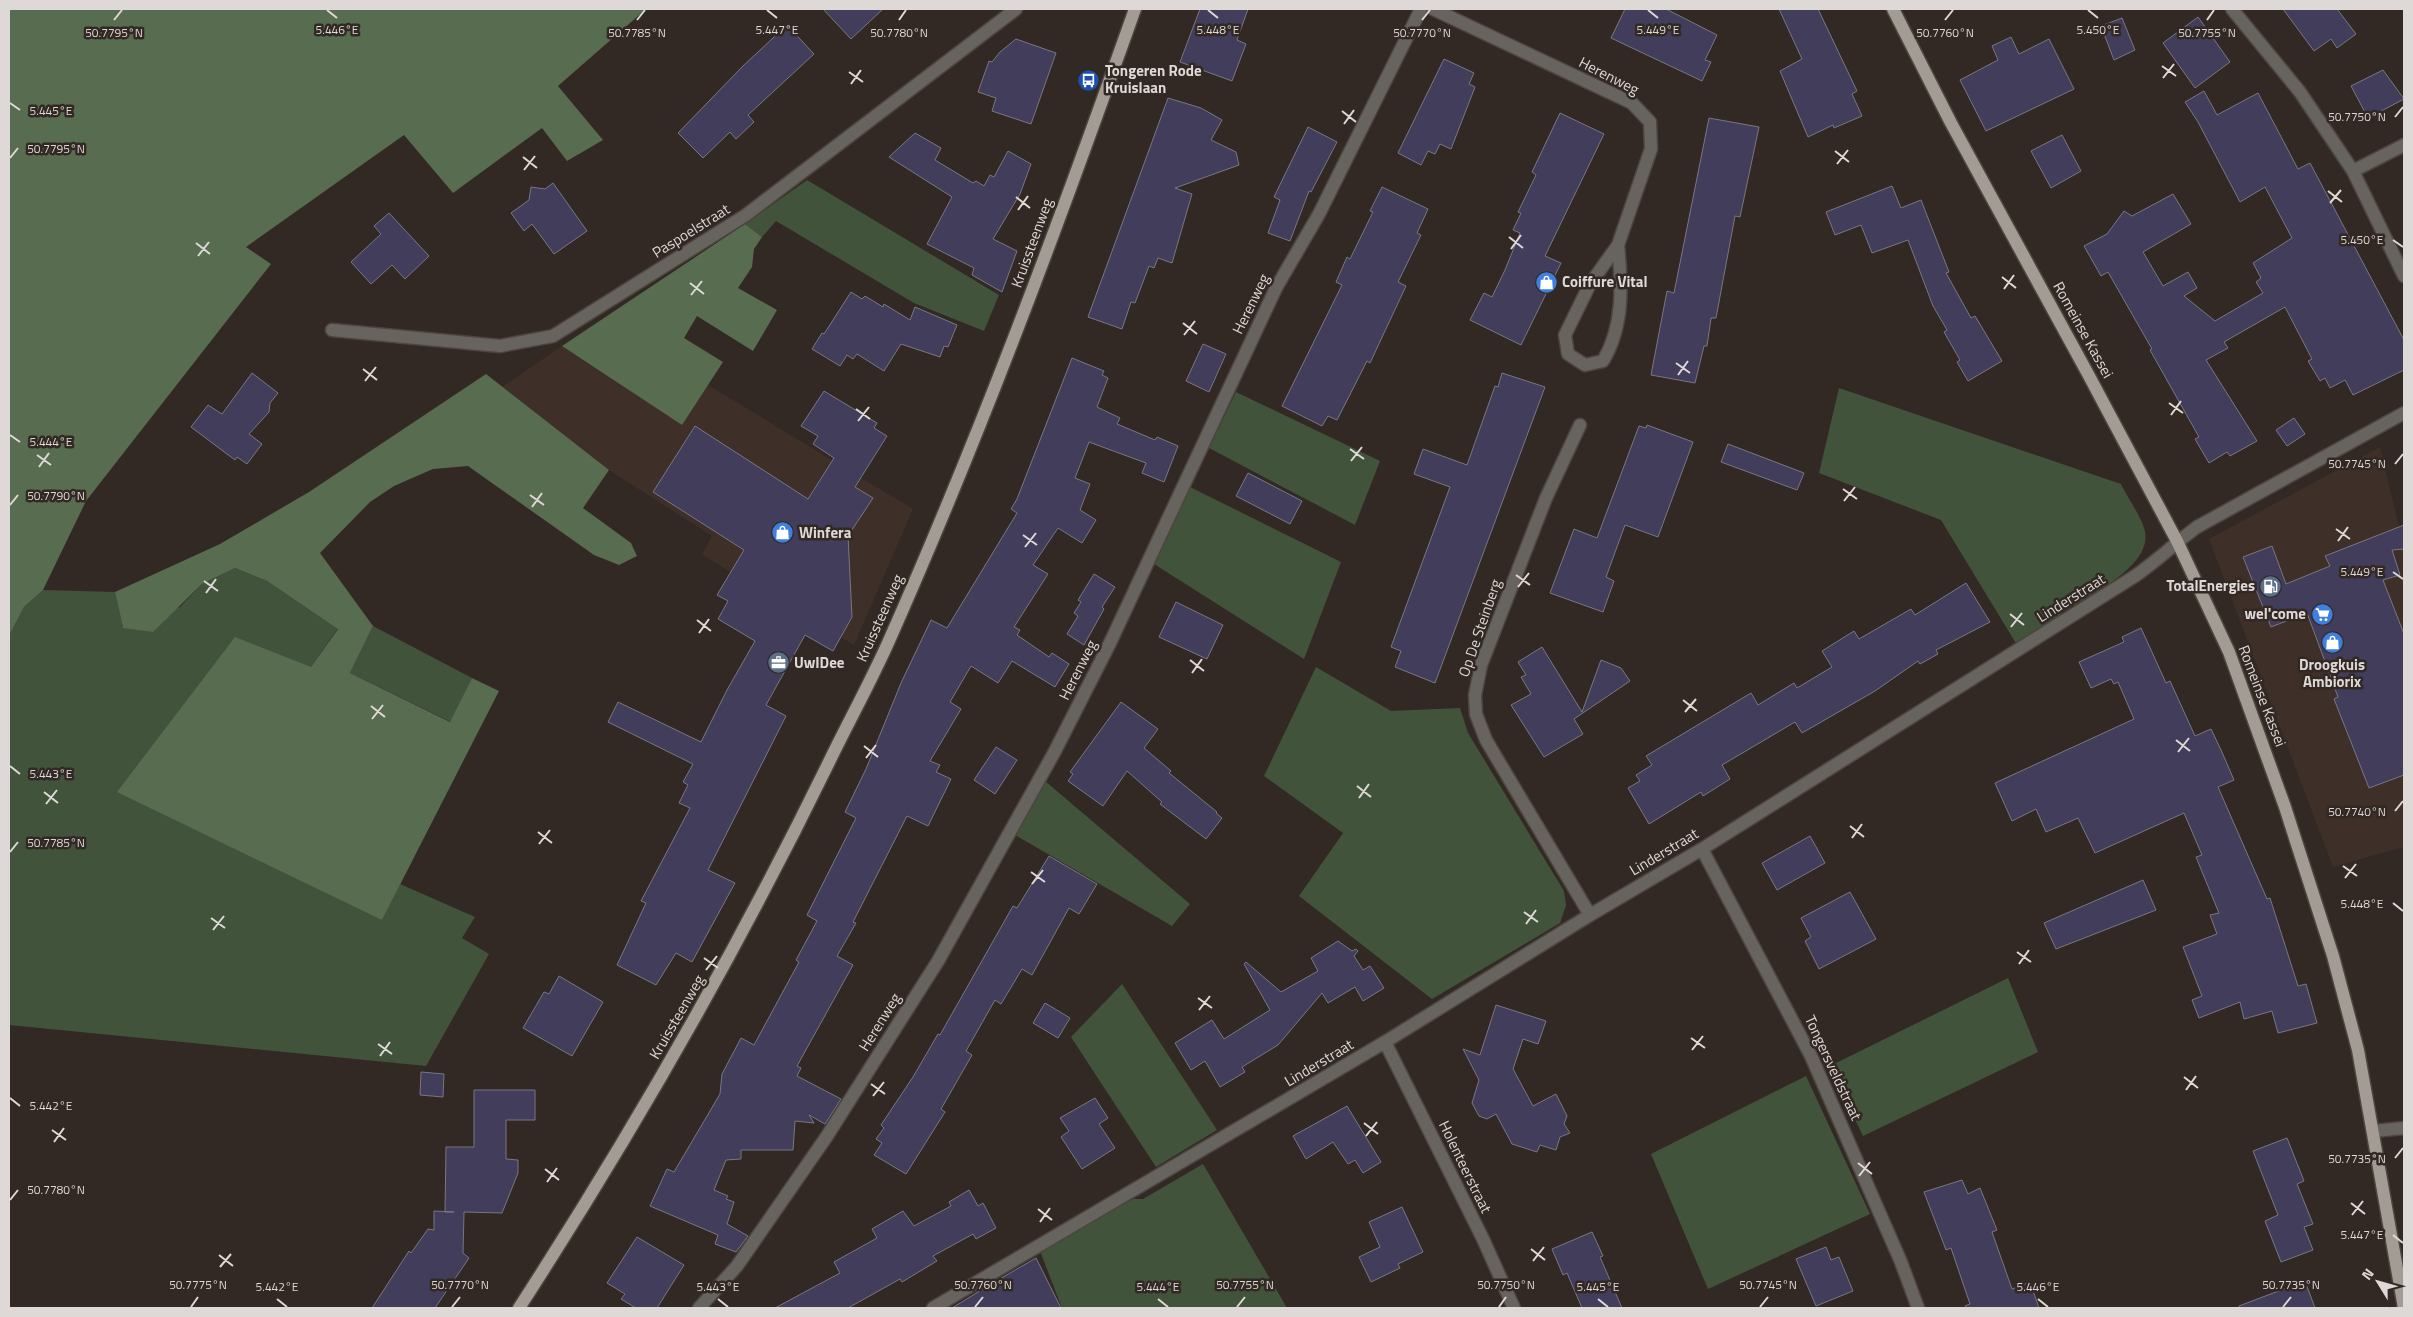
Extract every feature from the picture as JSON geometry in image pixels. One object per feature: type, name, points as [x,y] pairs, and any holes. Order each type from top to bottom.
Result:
[{"type":"main road","name":"Kruissteenweg","points":[[520,1308],[567,1235],[699,1013],[792,839],[887,645],[988,409],[1135,9]]},
{"type":"main road","name":"Romeinse Kassei","points":[[1893,9],[1950,123],[2177,541],[2229,652],[2285,807],[2333,956],[2358,1050],[2374,1130],[2404,1308]]},
{"type":"street","name":"Paspoelstraat","points":[[332,330],[500,346],[553,336],[746,215],[1016,9]]},
{"type":"street","name":"Herenweg","points":[[699,1308],[737,1266],[832,1128],[938,961],[1051,760],[1110,643],[1276,288],[1319,214],[1421,9]]},
{"type":"street","name":"Herenweg","points":[[1433,9],[1632,103],[1650,122],[1652,149],[1618,245],[1590,284],[1565,335],[1568,354],[1585,365],[1603,361],[1612,345],[1623,291],[1618,245]]},
{"type":"street","points":[[2232,9],[2300,92],[2353,171],[2404,276]]},
{"type":"street","points":[[2353,171],[2404,145]]},
{"type":"street","name":"Linderstraat","points":[[933,1308],[1385,1042],[1590,915],[1702,849],[2135,576],[2161,558],[2177,541],[2196,527],[2404,413]]},
{"type":"street","name":"Op De Steinberg","points":[[1580,425],[1546,498],[1481,666],[1475,695],[1476,714],[1486,740],[1590,915]]},
{"type":"street","name":"Tongersveldstraat","points":[[1702,849],[1811,1056],[1901,1262],[1918,1308]]},
{"type":"street","name":"Holenteerstraat","points":[[1385,1042],[1483,1239],[1514,1308]]},
{"type":"street","points":[[2374,1130],[2404,1128]]},
{"type":"shaded area","points":[[562,346],[682,424],[708,385],[913,509],[854,645],[702,555],[712,536],[609,470],[502,387]]},
{"type":"shaded area","points":[[2380,447],[2404,547],[2404,847],[2333,867],[2209,539]]},
{"type":"green space","points":[[9,9],[646,9],[558,86],[603,140],[567,161],[542,128],[453,193],[404,135],[246,247],[271,264],[86,501],[43,590],[24,607],[9,636]]},
{"type":"green space","points":[[807,180],[999,295],[984,331],[914,303],[776,221],[762,237],[745,224]]},
{"type":"green space","points":[[745,224],[762,237],[754,249],[752,267],[738,288],[777,310],[753,351],[697,316],[684,338],[723,362],[682,425],[562,346]]},
{"type":"green space","points":[[486,374],[609,470],[583,508],[631,543],[637,556],[619,565],[594,555],[468,466],[433,469],[394,486],[370,502],[320,553],[373,626],[350,673],[450,722],[472,678],[499,691],[382,920],[117,792],[235,637],[311,667],[338,629],[267,581],[235,568],[202,584],[153,632],[123,628],[115,592],[220,544],[309,492]]},
{"type":"green space","points":[[1839,388],[2121,484],[2144,527],[2144,545],[2138,557],[2115,580],[2061,613],[2058,621],[2017,645],[1941,520],[1819,473]]},
{"type":"green space","points":[[1236,392],[1380,461],[1355,525],[1209,448]]},
{"type":"green space","points":[[1190,487],[1341,562],[1304,659],[1154,564]]},
{"type":"green space","points":[[235,568],[267,581],[338,628],[311,667],[382,920],[400,884],[475,917],[462,938],[489,954],[426,1066],[9,1025],[9,636],[24,607],[43,590],[115,592],[123,628],[180,607],[202,584]]},
{"type":"green space","points":[[373,626],[472,678],[451,722],[350,673]]},
{"type":"green space","points":[[1316,667],[1391,711],[1460,708],[1468,733],[1564,891],[1566,905],[1560,923],[1432,999],[1299,896],[1343,833],[1264,776]]},
{"type":"green space","points":[[1045,781],[1190,904],[1172,926],[1015,835]]},
{"type":"green space","points":[[2008,978],[2038,1052],[1863,1136],[1830,1066]]},
{"type":"green space","points":[[1122,984],[1217,1130],[1156,1167],[1071,1037]]},
{"type":"green space","points":[[1806,1076],[1870,1214],[1708,1289],[1651,1154]]},
{"type":"green space","points":[[1203,1164],[1287,1308],[1062,1308],[1040,1251],[1133,1199],[1143,1199]]},
{"type":"building","points":[[823,9],[883,9],[851,39]]},
{"type":"building","points":[[1200,9],[1248,9],[1237,40],[1246,44],[1232,81],[1180,62]]},
{"type":"building","points":[[1625,9],[1666,9],[1717,35],[1705,60],[1711,62],[1702,81],[1611,38]]},
{"type":"building","points":[[1779,9],[1818,9],[1857,91],[1852,94],[1862,116],[1834,128],[1833,125],[1808,137],[1780,71],[1802,59]]},
{"type":"building","points":[[2283,9],[2337,9],[2356,34],[2337,48],[2331,39],[2314,51]]},
{"type":"building","points":[[2198,17],[2230,62],[2195,88],[2163,43]]},
{"type":"building","points":[[2122,18],[2135,50],[2114,60],[2101,26]]},
{"type":"building","points":[[787,25],[814,54],[748,115],[754,122],[736,139],[730,132],[703,158],[678,133],[743,66]]},
{"type":"building","points":[[2011,37],[2019,54],[2049,39],[2074,89],[1986,131],[1960,80],[1998,60],[1992,46]]},
{"type":"building","points":[[1016,39],[1056,53],[1031,124],[992,111],[996,98],[978,92],[989,61],[992,62],[1000,52]]},
{"type":"building","points":[[1444,59],[1474,73],[1469,84],[1475,87],[1451,149],[1440,144],[1435,154],[1428,151],[1421,165],[1398,153]]},
{"type":"building","points":[[2383,70],[2404,99],[2368,118],[2351,86]]},
{"type":"building","points":[[2204,91],[2217,115],[2258,93],[2298,169],[2310,163],[2404,340],[2404,370],[2353,395],[2345,380],[2330,388],[2325,378],[2320,381],[2308,361],[2312,359],[2285,307],[2224,342],[2228,348],[2206,360],[2257,441],[2230,456],[2227,452],[2209,463],[2195,439],[2199,437],[2108,272],[2101,276],[2084,246],[2107,234],[2124,211],[2132,216],[2173,194],[2191,224],[2143,252],[2163,286],[2188,272],[2197,288],[2184,296],[2215,321],[2263,293],[2256,282],[2261,278],[2253,263],[2292,238],[2265,187],[2240,202],[2198,122],[2185,102]]},
{"type":"building","points":[[1168,98],[1201,108],[1222,120],[1211,140],[1236,152],[1239,165],[1175,188],[1192,194],[1172,263],[1158,258],[1154,268],[1149,266],[1135,303],[1131,302],[1122,329],[1088,317]]},
{"type":"building","points":[[1560,113],[1604,134],[1545,256],[1561,263],[1521,345],[1470,320],[1484,293],[1492,297],[1505,270],[1520,233],[1513,230],[1521,213],[1518,212],[1536,175],[1532,172]]},
{"type":"building","points":[[1709,118],[1759,127],[1740,217],[1735,216],[1716,318],[1711,318],[1707,346],[1704,346],[1695,383],[1651,375],[1667,291],[1674,293]]},
{"type":"building","points":[[1308,127],[1337,142],[1311,192],[1309,191],[1290,241],[1268,233],[1280,200],[1274,197]]},
{"type":"building","points":[[915,133],[941,148],[935,160],[973,183],[976,181],[984,186],[990,175],[994,177],[1008,151],[1031,164],[1020,194],[993,239],[1017,251],[1002,292],[972,275],[974,268],[927,244],[952,197],[889,157]]},
{"type":"building","points":[[2062,135],[2081,171],[2051,188],[2031,151]]},
{"type":"building","points":[[553,183],[587,231],[554,254],[532,224],[524,231],[511,213],[529,200],[531,187],[545,189]]},
{"type":"building","points":[[1892,186],[1901,208],[1921,200],[1949,272],[1946,273],[1971,318],[1975,316],[2002,361],[1968,381],[1957,362],[1960,360],[1944,332],[1947,330],[1933,306],[1908,240],[1872,253],[1861,225],[1835,235],[1826,212]]},
{"type":"building","points":[[1382,187],[1428,209],[1417,233],[1421,235],[1398,282],[1406,286],[1370,363],[1367,361],[1337,420],[1328,416],[1322,426],[1282,406],[1342,285],[1336,282],[1347,257],[1350,259],[1373,212],[1370,211]]},
{"type":"building","points":[[389,213],[429,256],[405,279],[392,265],[371,284],[351,262],[381,234],[374,226]]},
{"type":"building","points":[[851,292],[862,299],[865,296],[883,307],[884,304],[910,320],[915,307],[957,325],[948,347],[944,346],[940,357],[901,344],[884,371],[857,354],[853,359],[847,355],[840,366],[812,349]]},
{"type":"building","points":[[1203,344],[1226,354],[1209,392],[1186,381]]},
{"type":"building","points":[[1072,358],[1104,371],[1102,375],[1108,378],[1097,407],[1120,418],[1117,424],[1155,440],[1157,437],[1178,446],[1164,482],[1142,473],[1146,463],[1089,442],[1075,478],[1090,484],[1080,510],[1096,520],[1082,543],[1058,528],[1033,565],[1048,574],[1014,627],[1020,630],[1017,635],[1049,657],[1052,653],[1069,664],[1055,687],[1012,661],[998,683],[971,666],[950,702],[961,709],[930,761],[940,765],[936,772],[951,779],[928,826],[907,816],[853,922],[856,923],[837,956],[853,965],[797,1066],[801,1068],[797,1076],[841,1099],[825,1124],[809,1115],[814,1123],[795,1121],[793,1150],[741,1150],[741,1159],[726,1160],[714,1190],[728,1196],[726,1199],[734,1202],[727,1224],[748,1236],[736,1252],[715,1244],[718,1235],[650,1206],[667,1169],[674,1172],[720,1094],[722,1074],[741,1038],[754,1045],[799,962],[796,960],[817,921],[807,915],[856,818],[845,812],[866,769],[901,683],[931,620],[947,628],[1017,513],[1011,509],[1017,499]]},
{"type":"building","points":[[252,373],[278,393],[270,403],[269,412],[249,434],[262,444],[247,464],[237,457],[235,460],[191,427],[208,405],[222,414]]},
{"type":"building","points":[[1502,373],[1545,387],[1435,683],[1395,667],[1401,651],[1391,647],[1450,487],[1414,474],[1423,449],[1467,465],[1495,386],[1498,387]]},
{"type":"building","points":[[824,391],[877,423],[874,428],[887,436],[855,487],[873,498],[848,536],[852,617],[833,651],[805,635],[766,705],[786,716],[708,870],[735,883],[692,962],[676,953],[656,985],[617,965],[646,903],[641,901],[690,808],[679,803],[688,785],[683,782],[693,764],[608,722],[618,702],[701,742],[727,690],[755,641],[718,619],[728,601],[717,595],[744,550],[653,492],[695,426],[808,499],[834,458],[813,444],[818,436],[801,426]]},
{"type":"building","points":[[2294,418],[2305,434],[2287,446],[2276,430]]},
{"type":"building","points":[[1647,425],[1693,442],[1658,537],[1625,525],[1606,577],[1614,581],[1603,612],[1550,593],[1574,529],[1597,538],[1639,426],[1646,428]]},
{"type":"building","points":[[1728,444],[1804,473],[1797,490],[1721,462]]},
{"type":"building","points":[[1248,473],[1302,501],[1290,524],[1236,496]]},
{"type":"building","points":[[2404,525],[2404,549],[2392,550],[2400,575],[2383,580],[2404,634],[2404,775],[2369,788],[2334,699],[2338,697],[2307,613],[2271,627],[2243,557],[2272,546],[2286,584],[2330,566],[2325,556]]},
{"type":"building","points":[[1094,574],[1115,587],[1102,607],[1104,609],[1084,645],[1067,634],[1078,616],[1074,613],[1081,602],[1078,600]]},
{"type":"building","points":[[1966,583],[1990,622],[1936,650],[1938,654],[1920,664],[1918,661],[1875,691],[1802,733],[1795,722],[1722,765],[1730,779],[1703,796],[1701,792],[1649,824],[1628,788],[1640,781],[1636,775],[1652,765],[1646,756],[1751,693],[1758,705],[1794,683],[1797,688],[1832,667],[1822,651],[1854,631],[1859,639],[1911,609],[1915,615]]},
{"type":"building","points":[[1176,602],[1223,625],[1207,659],[1159,637]]},
{"type":"building","points":[[2141,628],[2166,683],[2170,681],[2195,736],[2211,729],[2221,750],[2234,780],[2218,787],[2267,899],[2270,898],[2298,986],[2306,984],[2317,1023],[2278,1033],[2272,1011],[2244,1019],[2240,1002],[2199,1018],[2192,1000],[2202,996],[2183,947],[2217,934],[2210,915],[2219,913],[2196,857],[2202,855],[2184,813],[2095,853],[2078,818],[2046,832],[2036,809],[2012,821],[1995,783],[2134,719],[2118,682],[2114,684],[2111,679],[2091,688],[2079,662],[2124,642],[2122,637]]},
{"type":"building","points":[[1542,647],[1582,712],[1601,660],[1621,668],[1630,681],[1574,719],[1583,734],[1544,757],[1511,705],[1531,694],[1521,677],[1526,675],[1518,662]]},
{"type":"building","points":[[1121,702],[1158,729],[1144,748],[1171,771],[1169,773],[1222,818],[1206,839],[1160,804],[1162,802],[1127,771],[1103,806],[1068,781],[1073,774],[1070,772]]},
{"type":"building","points":[[996,747],[1017,760],[995,794],[974,780]]},
{"type":"building","points":[[1810,836],[1825,863],[1777,890],[1762,863]]},
{"type":"building","points":[[1049,856],[1097,884],[1079,914],[1069,908],[1032,975],[1022,969],[1001,1004],[995,1000],[966,1051],[972,1055],[941,1109],[945,1112],[906,1174],[874,1155],[882,1143],[876,1139],[884,1128],[881,1125],[913,1077],[938,1034],[940,1035],[1013,906],[1017,908]]},
{"type":"building","points":[[2143,880],[2156,910],[2056,949],[2044,923]]},
{"type":"building","points":[[1850,892],[1876,939],[1819,969],[1805,941],[1811,937],[1801,918]]},
{"type":"building","points":[[1338,941],[1352,951],[1356,949],[1358,951],[1354,956],[1363,970],[1370,966],[1384,988],[1363,1001],[1355,987],[1328,1003],[1322,993],[1278,1045],[1242,1067],[1245,1072],[1220,1087],[1205,1061],[1191,1070],[1175,1043],[1212,1020],[1224,1039],[1270,1010],[1244,964],[1246,962],[1281,992],[1318,971],[1311,958]]},
{"type":"building","points":[[559,976],[603,1002],[572,1056],[523,1028],[544,992],[549,994]]},
{"type":"building","points":[[1045,1003],[1070,1018],[1058,1038],[1033,1023]]},
{"type":"building","points":[[1496,1005],[1546,1021],[1538,1044],[1523,1039],[1513,1069],[1533,1106],[1556,1094],[1567,1116],[1564,1124],[1570,1133],[1560,1137],[1556,1150],[1540,1145],[1537,1152],[1512,1144],[1496,1114],[1487,1119],[1479,1116],[1472,1103],[1479,1080],[1463,1049],[1480,1055]]},
{"type":"building","points":[[421,1072],[444,1074],[443,1097],[420,1095]]},
{"type":"building","points":[[474,1090],[535,1090],[535,1120],[506,1120],[506,1159],[518,1160],[518,1173],[502,1213],[464,1212],[463,1253],[469,1258],[435,1308],[372,1308],[409,1251],[411,1253],[428,1229],[434,1230],[434,1211],[445,1212],[446,1147],[474,1147]]},
{"type":"building","points":[[1095,1098],[1108,1118],[1099,1124],[1115,1148],[1082,1169],[1061,1137],[1069,1131],[1060,1118]]},
{"type":"building","points":[[1347,1106],[1381,1162],[1363,1173],[1355,1160],[1348,1164],[1333,1142],[1306,1159],[1293,1136]]},
{"type":"building","points":[[2287,1138],[2304,1181],[2297,1184],[2313,1224],[2304,1227],[2313,1250],[2281,1262],[2265,1221],[2278,1215],[2253,1151]]},
{"type":"building","points":[[1962,1180],[1968,1194],[1980,1188],[1997,1230],[1992,1232],[2012,1289],[2030,1282],[2039,1308],[1966,1308],[1965,1306],[1970,1304],[1951,1248],[1946,1250],[1924,1192]]},
{"type":"building","points":[[969,1190],[978,1206],[983,1203],[996,1228],[976,1239],[973,1234],[933,1256],[937,1261],[902,1282],[900,1279],[848,1308],[775,1308],[840,1273],[834,1262],[877,1238],[872,1229],[903,1211],[914,1226],[951,1206],[949,1202]]},
{"type":"building","points":[[1402,1207],[1423,1252],[1398,1264],[1400,1268],[1371,1282],[1359,1257],[1380,1247],[1369,1222]]},
{"type":"building","points":[[1592,1232],[1603,1256],[1600,1257],[1622,1308],[1582,1308],[1567,1273],[1563,1275],[1552,1249]]},
{"type":"building","points":[[637,1237],[684,1265],[657,1308],[636,1308],[621,1299],[625,1294],[607,1283]]},
{"type":"building","points":[[1826,1247],[1831,1260],[1839,1257],[1853,1291],[1816,1306],[1796,1259]]},
{"type":"building","points":[[1036,1258],[1061,1308],[952,1308],[991,1284]]},
{"type":"building","points":[[2305,1281],[2315,1308],[2239,1308],[2239,1306]]},
{"type":"place","name":"Tongeren Rode Kruislaan","points":[[1089,80]]},
{"type":"place","name":"Coiffure Vital","points":[[1546,282]]},
{"type":"place","name":"Winfera","points":[[783,533]]},
{"type":"place","name":"TotalEnergies","points":[[2271,586]]},
{"type":"place","name":"wel'come","points":[[2322,614]]},
{"type":"place","name":"Droogkuis Ambiorix","points":[[2332,642]]},
{"type":"place","name":"UwIDee","points":[[778,663]]}]
